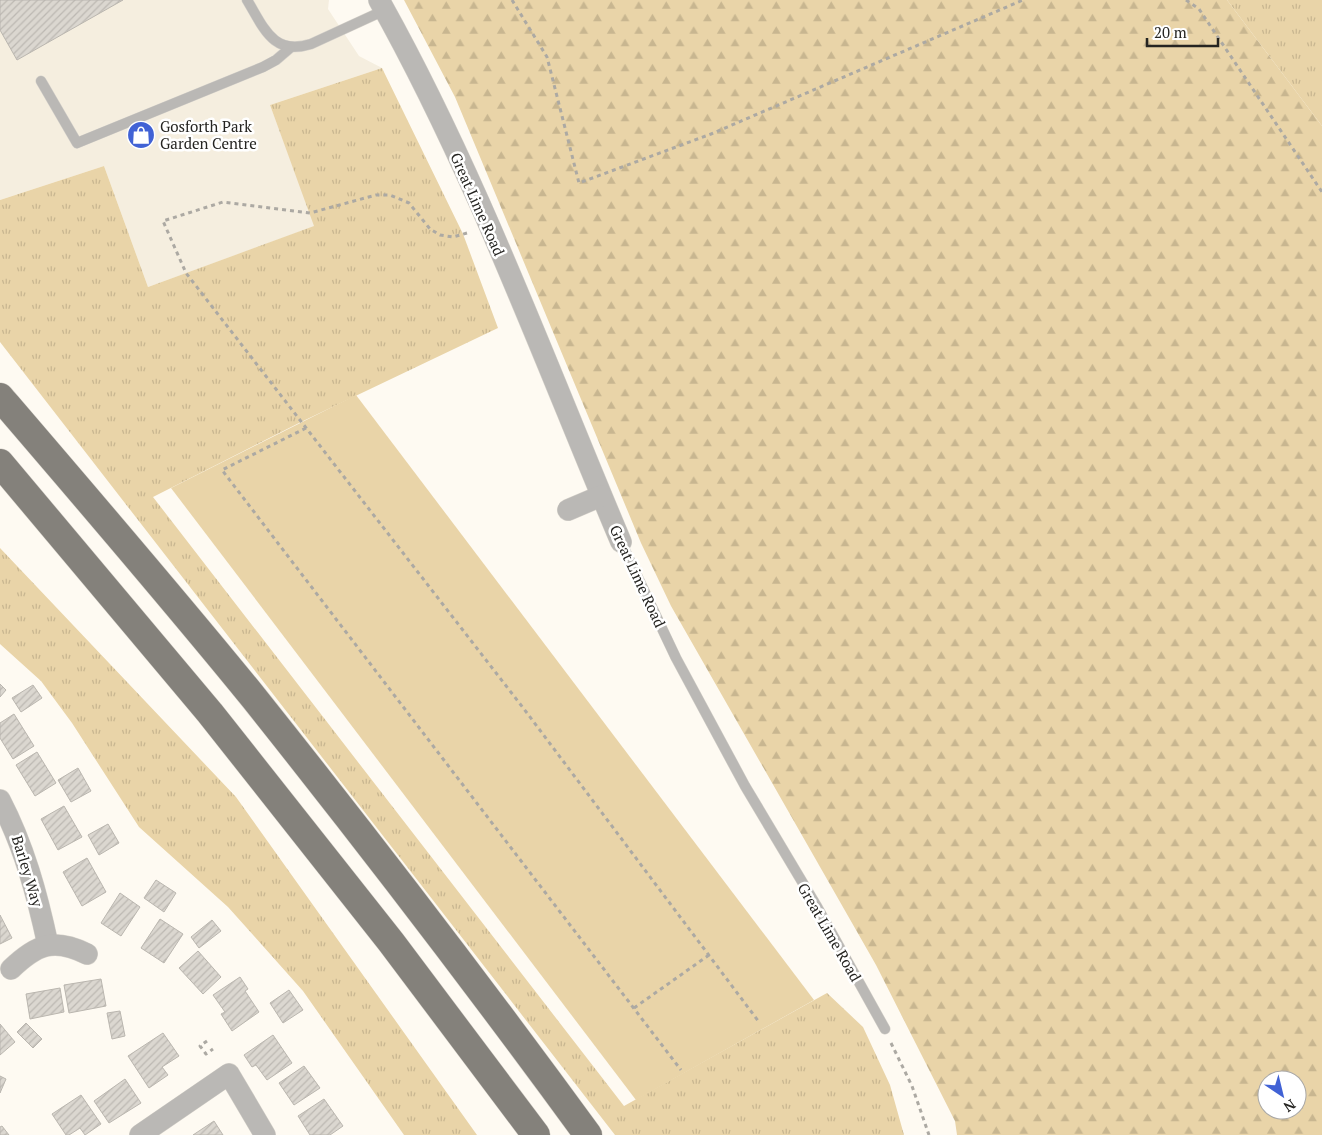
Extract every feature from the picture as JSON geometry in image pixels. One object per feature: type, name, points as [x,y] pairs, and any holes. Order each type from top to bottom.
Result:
[{"type":"main road","points":[[0,397],[143,564],[254,698],[462,965],[588,1135]]},
{"type":"main road","points":[[0,463],[216,721],[391,942],[536,1135]]},
{"type":"street","name":"Great Lime Road","points":[[382,5],[428,94],[489,225],[621,542]]},
{"type":"street","points":[[568,510],[602,496]]},
{"type":"street","name":"Barley Way","points":[[0,800],[13,826],[24,855],[37,895],[48,945]]},
{"type":"street","points":[[11,969],[26,955],[48,945],[74,948],[87,954]]},
{"type":"street","points":[[140,1135],[229,1074],[265,1135]]},
{"type":"lane","points":[[247,0],[269,35],[279,44],[290,48],[311,44],[382,5]]},
{"type":"lane","points":[[41,81],[77,143],[263,67],[276,60],[290,48]]},
{"type":"lane","name":"Great Lime Road","points":[[621,542],[676,658],[736,769],[816,905],[885,1029]]},
{"type":"path","points":[[512,0],[547,56],[578,183],[712,134],[1023,0]]},
{"type":"path","points":[[1186,0],[1199,9],[1322,192]]},
{"type":"path","points":[[489,225],[452,237],[440,235],[430,229],[409,203],[390,195],[376,195],[310,213],[223,202],[163,221],[186,273],[524,709],[759,1022]]},
{"type":"path","points":[[306,428],[222,470],[681,1070]]},
{"type":"path","points":[[634,1008],[709,955]]},
{"type":"path","points":[[885,1029],[912,1086],[929,1135]]},
{"type":"path","points":[[207,1041],[200,1046],[206,1054],[212,1049]]},
{"type":"shaded area","name":"Gosforth Park Garden Centre","points":[[0,0],[329,0],[328,9],[359,56],[382,68],[270,105],[315,226],[148,287],[104,166],[0,200]]},
{"type":"green space","points":[[404,0],[1227,0],[1322,126],[1322,1135],[957,1135],[955,1121],[876,965],[671,606],[641,543],[455,97]]},
{"type":"green space","points":[[1227,0],[1322,0],[1322,126]]},
{"type":"green space","points":[[382,68],[463,234],[498,328],[301,422],[153,497],[624,1106],[827,993],[863,1027],[890,1085],[904,1135],[615,1135],[0,342],[0,200],[104,166],[148,287],[314,226],[270,105]]},
{"type":"green space","points":[[356,395],[814,1000],[636,1100],[171,488]]},
{"type":"green space","points":[[0,548],[236,797],[477,1135],[404,1135],[303,991],[228,907],[139,827],[72,723],[41,681],[0,644]]},
{"type":"building","points":[[0,0],[123,0],[17,60],[0,30]]},
{"type":"building","points":[[0,684],[6,690],[0,697]]},
{"type":"building","points":[[33,685],[42,698],[21,712],[12,698]]},
{"type":"building","points":[[14,714],[34,746],[13,759],[0,738],[0,723]]},
{"type":"building","points":[[37,752],[56,783],[35,796],[16,765]]},
{"type":"building","points":[[78,768],[91,791],[71,802],[58,780]]},
{"type":"building","points":[[64,806],[82,837],[58,850],[41,819]]},
{"type":"building","points":[[108,824],[119,843],[99,855],[88,835]]},
{"type":"building","points":[[87,858],[106,892],[82,906],[63,872]]},
{"type":"building","points":[[156,880],[176,893],[164,912],[144,898]]},
{"type":"building","points":[[120,893],[140,907],[121,936],[101,923]]},
{"type":"building","points":[[0,915],[12,938],[0,944]]},
{"type":"building","points":[[160,919],[183,934],[164,963],[141,948]]},
{"type":"building","points":[[212,920],[221,931],[199,948],[191,937]]},
{"type":"building","points":[[198,951],[221,977],[203,994],[179,968]]},
{"type":"building","points":[[240,977],[248,989],[245,991],[259,1012],[232,1031],[221,1014],[225,1012],[213,995]]},
{"type":"building","points":[[101,979],[106,1006],[69,1013],[64,985]]},
{"type":"building","points":[[60,988],[64,1012],[30,1019],[26,994]]},
{"type":"building","points":[[289,990],[303,1010],[283,1023],[270,1003]]},
{"type":"building","points":[[120,1011],[125,1036],[112,1039],[107,1013]]},
{"type":"building","points":[[26,1023],[42,1039],[33,1048],[17,1032]]},
{"type":"building","points":[[0,1024],[15,1042],[0,1055]]},
{"type":"building","points":[[163,1033],[179,1056],[162,1067],[168,1075],[149,1088],[128,1056]]},
{"type":"building","points":[[273,1035],[292,1063],[267,1080],[256,1065],[252,1067],[244,1055]]},
{"type":"building","points":[[304,1066],[320,1088],[294,1105],[279,1083]]},
{"type":"building","points":[[0,1076],[6,1079],[0,1093]]},
{"type":"building","points":[[125,1079],[141,1103],[109,1123],[94,1101]]},
{"type":"building","points":[[81,1095],[101,1124],[85,1135],[80,1128],[66,1135],[52,1114]]},
{"type":"building","points":[[324,1099],[343,1126],[330,1135],[310,1135],[298,1116]]},
{"type":"building","points":[[214,1121],[223,1135],[193,1135]]},
{"type":"building","points":[[2,1126],[9,1135],[0,1135],[0,1127]]},
{"type":"place","name":"Gosforth Park Garden Centre","points":[[141,135]]}]
